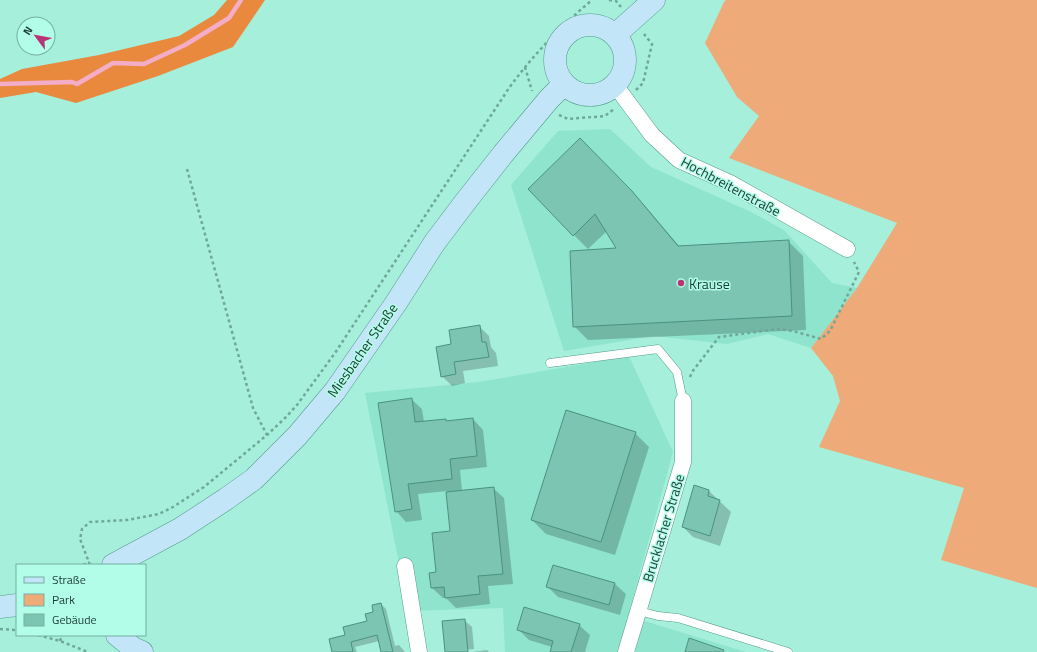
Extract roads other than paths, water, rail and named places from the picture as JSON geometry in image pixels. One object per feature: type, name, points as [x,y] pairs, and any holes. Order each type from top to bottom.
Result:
[{"type":"main road","points":[[615,35],[654,0]]},
{"type":"main road","points":[[593,25],[604,28],[615,35],[625,54],[625,66],[615,85],[606,92],[595,95],[583,95],[572,91],[564,84],[557,74],[554,62],[555,50],[561,39],[570,31],[581,26],[593,25]]},
{"type":"main road","name":"Miesbacher Straße","points":[[116,564],[180,530],[254,480],[297,436],[335,391],[396,303],[435,242],[466,201],[542,106],[564,84]]},
{"type":"main road","points":[[0,607],[16,605]]},
{"type":"main road","points":[[118,636],[133,648],[142,652]]},
{"type":"street","name":"Hochbreitenstraße","points":[[615,85],[652,135],[679,160],[730,183],[847,250]]},
{"type":"street","name":"Brucklacher Straße","points":[[626,652],[683,462],[683,401]]},
{"type":"street","points":[[405,566],[419,652]]},
{"type":"lane","points":[[550,363],[658,349],[678,372],[683,401]]},
{"type":"lane","points":[[639,611],[658,616],[678,618],[788,652]]},
{"type":"waterway","points":[[0,84],[72,82],[77,84],[113,63],[144,64],[185,45],[229,18],[241,0]]},
{"type":"place","name":"Krause","points":[[681,283]]}]
